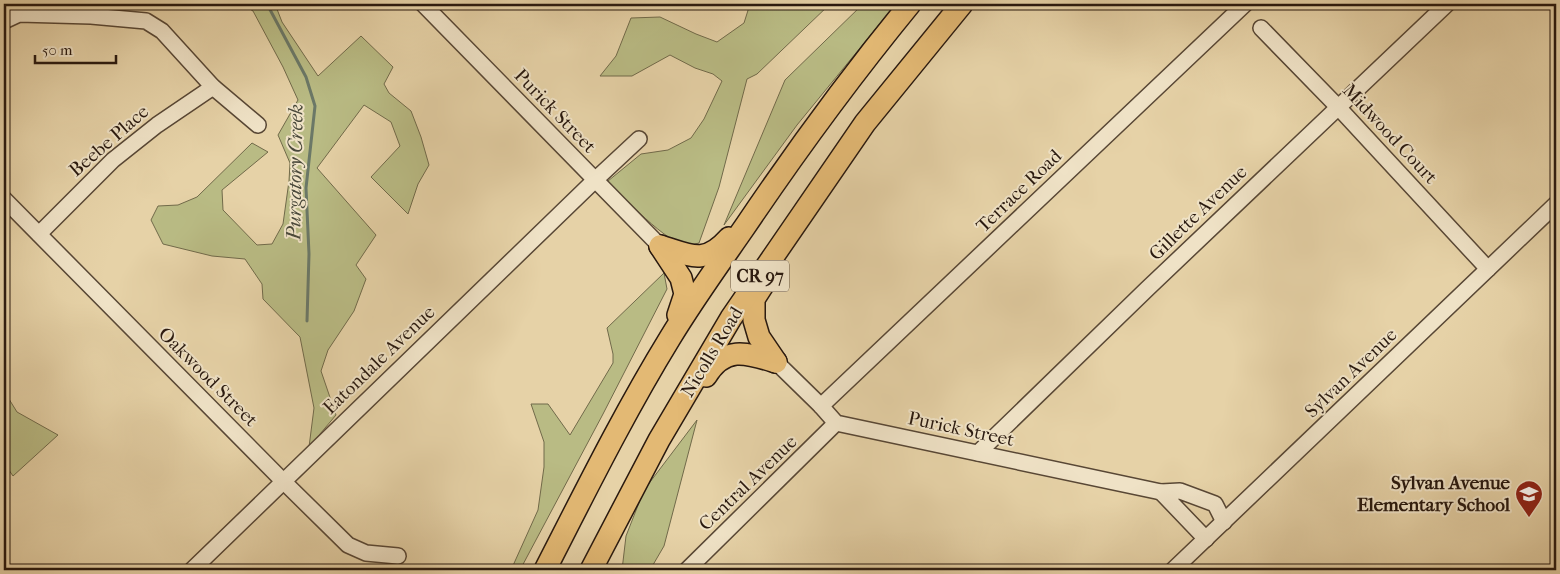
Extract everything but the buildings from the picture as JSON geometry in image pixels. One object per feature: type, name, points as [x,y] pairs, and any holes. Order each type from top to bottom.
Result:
[{"type":"highway","name":"CR 97","points":[[545,570],[616,430],[702,288],[865,58],[910,4]]},
{"type":"highway","name":"Nicolls Road","points":[[591,570],[659,440],[731,318],[865,123],[962,4]]},
{"type":"highway","points":[[660,246],[695,257],[707,255],[721,247],[760,204]]},
{"type":"highway","points":[[660,246],[681,278],[685,294],[670,338]]},
{"type":"highway","points":[[776,362],[760,337],[754,320],[754,299],[778,263],[777,252]]},
{"type":"highway","points":[[673,416],[691,400],[711,367],[726,356],[748,353],[776,362]]},
{"type":"street","name":"Purick Street","points":[[423,4],[660,246]]},
{"type":"street","name":"Terrace Road","points":[[821,406],[1245,4]]},
{"type":"street","name":"Gillette Avenue","points":[[978,453],[1447,4]]},
{"type":"street","points":[[4,21],[19,14],[91,16],[146,21],[162,31],[213,87],[258,125]]},
{"type":"street","name":"Midwood Court","points":[[1261,28],[1338,107],[1488,270]]},
{"type":"street","name":"Beebe Place","points":[[39,234],[113,160],[157,124],[213,87]]},
{"type":"street","name":"Eatondale Avenue","points":[[192,570],[282,481],[639,139]]},
{"type":"street","name":"Oakwood Street","points":[[4,199],[282,481],[348,545],[366,553],[398,556]]},
{"type":"street","name":"Sylvan Avenue","points":[[1173,570],[1556,204]]},
{"type":"street","points":[[776,362],[836,423]]},
{"type":"street","name":"Purick Street","points":[[836,423],[1161,492],[1180,491],[1215,504],[1224,522]]},
{"type":"street","name":"Central Avenue","points":[[687,570],[836,423]]},
{"type":"street","points":[[1161,492],[1206,539]]},
{"type":"green space","points":[[242,4],[275,4],[282,22],[318,76],[361,36],[393,67],[384,84],[389,93],[411,111],[429,165],[418,184],[408,214],[371,177],[400,146],[391,122],[364,105],[317,168],[376,235],[356,265],[366,279],[354,311],[328,350],[321,371],[336,415],[309,447],[314,408],[300,337],[263,299],[262,284],[245,259],[212,256],[163,244],[151,220],[158,206],[178,205],[197,197],[252,143],[268,152],[222,190],[223,210],[257,245],[272,244],[283,224],[290,163],[278,135],[298,100],[283,67],[253,11]]},
{"type":"green space","points":[[750,4],[830,4],[757,74],[747,79],[719,187],[699,243],[687,245],[679,243],[657,229],[608,181],[641,154],[668,150],[691,138],[704,119],[722,81],[713,74],[695,68],[670,55],[632,76],[600,76],[616,56],[631,18],[660,17],[717,42],[744,23]]},
{"type":"green space","points":[[863,4],[896,4],[797,125],[724,225],[785,80]]},
{"type":"green space","points":[[664,273],[667,289],[603,414],[520,570],[511,570],[538,510],[544,467],[544,442],[531,404],[548,404],[570,435],[613,363],[613,354],[607,328]]},
{"type":"green space","points":[[4,391],[17,412],[58,435],[13,476],[4,463]]},
{"type":"green space","points":[[697,420],[664,546],[650,570],[622,570],[626,536],[644,490]]},
{"type":"waterway","name":"Purgatory Creek","points":[[267,4],[306,77],[315,106],[306,188],[309,254],[307,321]]},
{"type":"place","name":"Sylvan Avenue Elementary School","points":[[1529,518]]}]
